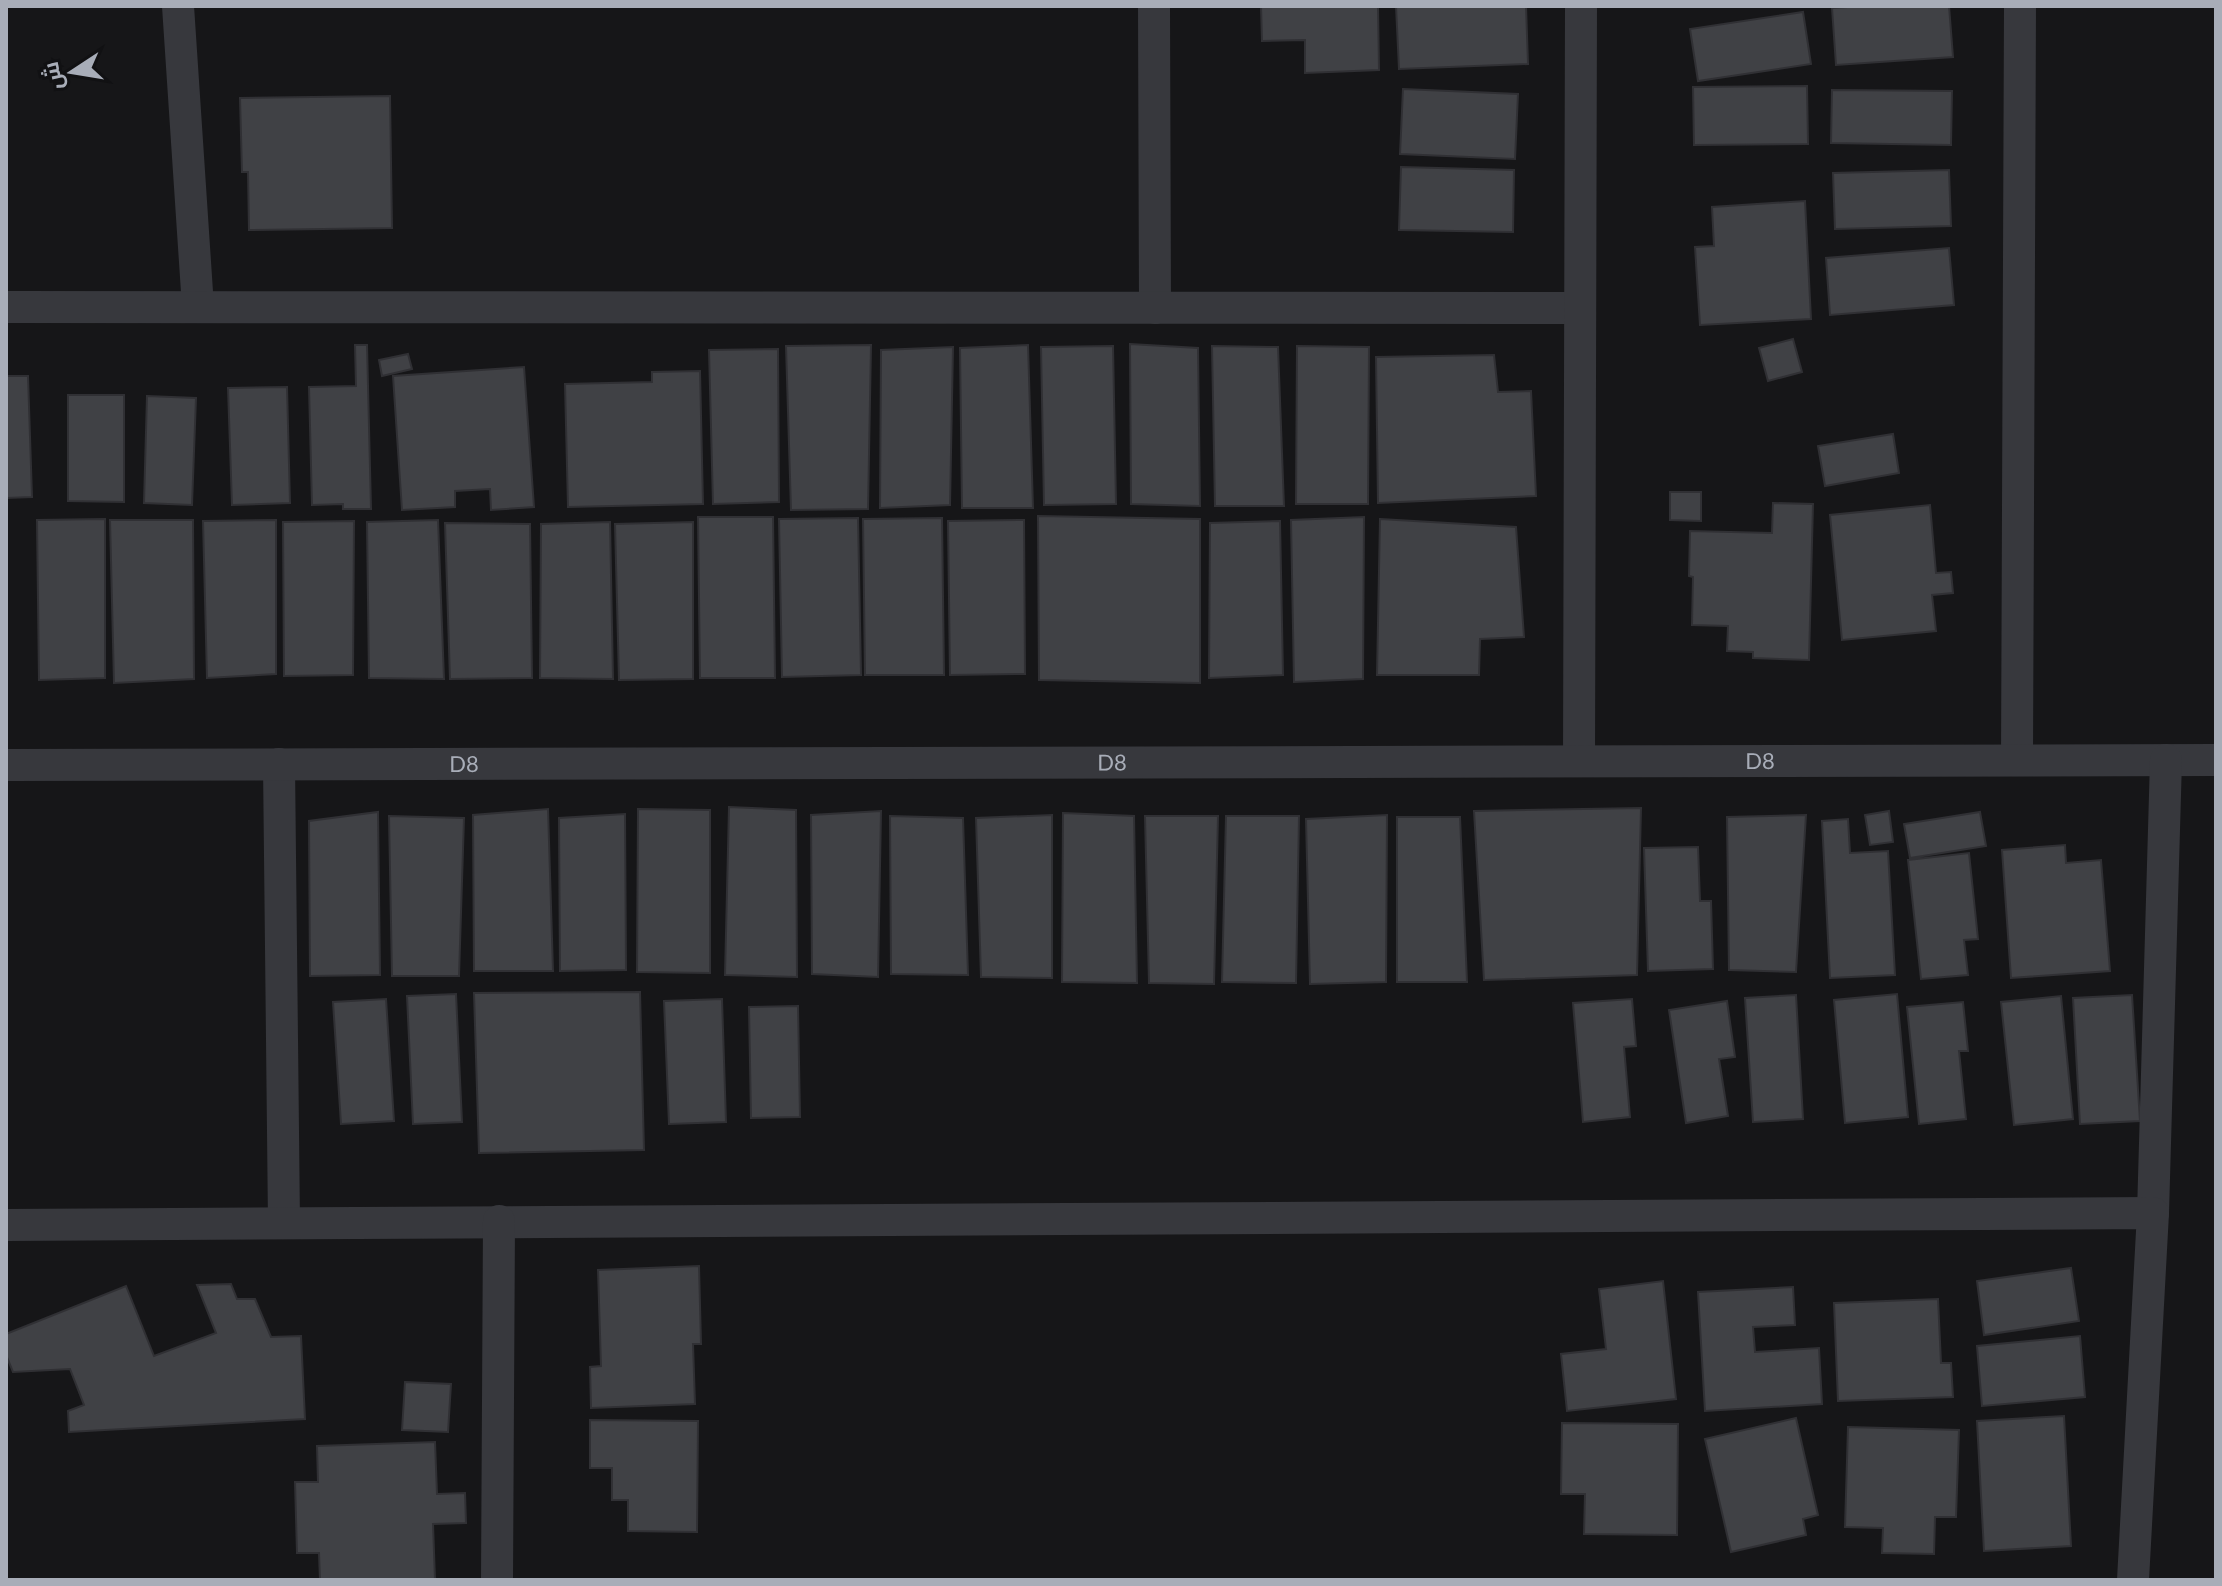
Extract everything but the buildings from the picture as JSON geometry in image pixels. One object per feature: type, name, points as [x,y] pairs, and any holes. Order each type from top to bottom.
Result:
[{"type":"street","points":[[178,6],[198,307]]},
{"type":"street","points":[[1154,6],[1155,308]]},
{"type":"street","points":[[1579,761],[1581,6]]},
{"type":"street","points":[[2017,760],[2020,6]]},
{"type":"street","points":[[6,307],[1580,308]]},
{"type":"street","points":[[2133,1580],[2153,1213],[2166,760]]},
{"type":"street","name":"D8","points":[[6,765],[2216,760]]},
{"type":"street","points":[[279,764],[284,1223]]},
{"type":"street","points":[[6,1225],[2153,1213]]},
{"type":"street","points":[[497,1580],[499,1221]]}]
